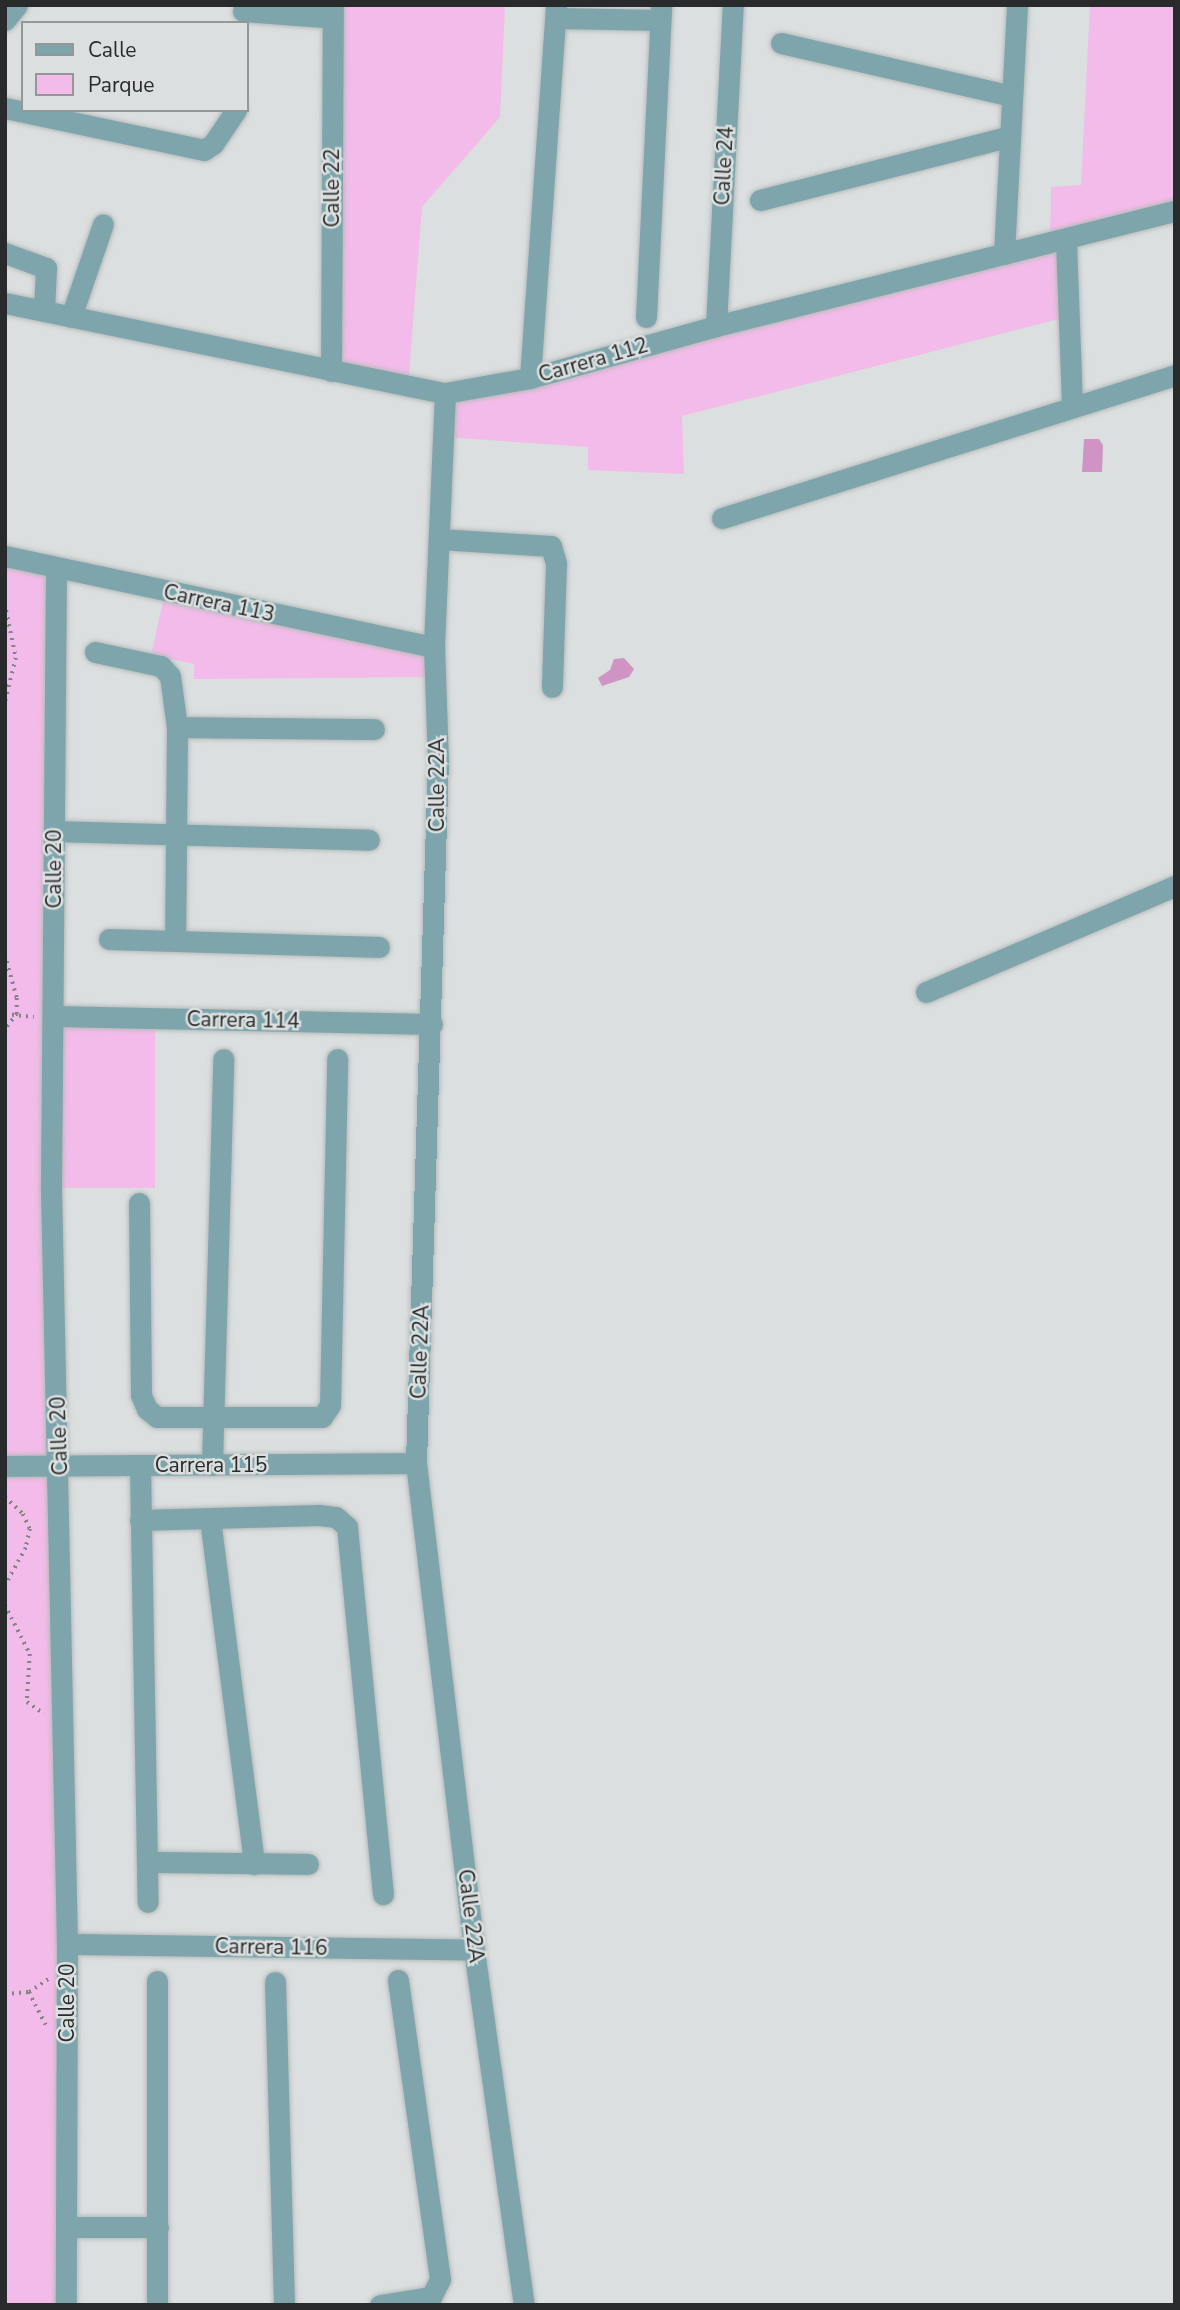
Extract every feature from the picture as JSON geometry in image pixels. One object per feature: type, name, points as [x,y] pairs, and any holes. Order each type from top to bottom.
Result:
[{"type":"street","points":[[5,20],[17,5]]},
{"type":"street","name":"Calle 24","points":[[716,326],[733,5]]},
{"type":"street","points":[[1004,254],[1008,137],[1017,5]]},
{"type":"street","points":[[243,13],[333,11]]},
{"type":"street","name":"Calle 22","points":[[331,371],[333,11]]},
{"type":"street","points":[[530,378],[556,12],[660,13],[646,317]]},
{"type":"street","points":[[781,43],[1012,96]]},
{"type":"street","points":[[24,112],[204,150],[213,144],[235,112]]},
{"type":"street","points":[[760,200],[1008,137]]},
{"type":"street","name":"Carrera 112","points":[[5,303],[445,393],[530,378],[716,326],[1066,241],[1175,211]]},
{"type":"street","points":[[71,317],[103,224]]},
{"type":"street","points":[[1066,241],[1072,407]]},
{"type":"street","points":[[5,253],[46,268],[44,311]]},
{"type":"street","points":[[722,518],[1175,375]]},
{"type":"street","name":"Calle 22A","points":[[445,393],[434,647],[438,759],[432,1024],[416,1463],[474,1950],[524,2305]]},
{"type":"street","points":[[439,540],[551,546],[556,564],[552,687]]},
{"type":"street","name":"Carrera 113","points":[[5,556],[434,647]]},
{"type":"street","name":"Calle 20","points":[[56,568],[51,1188],[60,1465],[67,1944],[66,2305]]},
{"type":"street","points":[[95,652],[168,671],[177,727],[175,940]]},
{"type":"street","points":[[177,727],[374,729]]},
{"type":"street","points":[[54,831],[369,840]]},
{"type":"street","points":[[926,992],[1175,886]]},
{"type":"street","points":[[109,939],[379,947]]},
{"type":"street","name":"Carrera 114","points":[[54,1016],[432,1024]]},
{"type":"street","points":[[212,1465],[223,1059]]},
{"type":"street","points":[[139,1203],[141,1395],[147,1409],[158,1417],[213,1418],[317,1418],[328,1412],[337,1059]]},
{"type":"street","name":"Carrera 115","points":[[5,1466],[416,1463]]},
{"type":"street","points":[[140,1465],[148,1902]]},
{"type":"street","points":[[140,1520],[319,1515],[336,1517],[347,1527],[383,1894]]},
{"type":"street","points":[[209,1519],[254,1864]]},
{"type":"street","points":[[147,1862],[308,1864]]},
{"type":"street","name":"Carrera 116","points":[[67,1944],[474,1950]]},
{"type":"street","points":[[380,2305],[431,2297],[440,2279],[398,1980]]},
{"type":"street","points":[[157,1981],[157,2305]]},
{"type":"street","points":[[275,1982],[284,2305]]},
{"type":"street","points":[[66,2227],[158,2227]]},
{"type":"path","points":[[5,604],[16,658],[5,703]]},
{"type":"path","points":[[5,955],[15,981],[17,1014],[5,1030]]},
{"type":"path","points":[[5,1014],[54,1016]]},
{"type":"path","points":[[5,1497],[23,1514],[30,1529],[26,1548],[5,1586]]},
{"type":"path","points":[[5,1605],[30,1654],[27,1702],[36,1711],[63,1721]]},
{"type":"path","points":[[5,1994],[29,1992]]},
{"type":"green space","points":[[333,5],[505,5],[500,117],[422,207],[408,387],[331,371]]},
{"type":"green space","points":[[1090,5],[1175,5],[1175,211],[1067,241],[1067,317],[682,416],[684,474],[588,470],[588,447],[444,437],[445,393],[1050,246],[1051,187],[1081,185]]},
{"type":"green space","points":[[5,556],[56,568],[54,1016],[155,1018],[155,1188],[51,1188],[66,2305],[5,2305]]},
{"type":"green space","points":[[165,592],[434,647],[436,677],[194,679],[194,664],[151,655]]},
{"type":"shaded area","points":[[1084,439],[1099,439],[1103,445],[1102,472],[1082,472]]},
{"type":"shaded area","points":[[624,658],[634,669],[629,677],[602,686],[598,678],[610,670],[614,659]]}]
